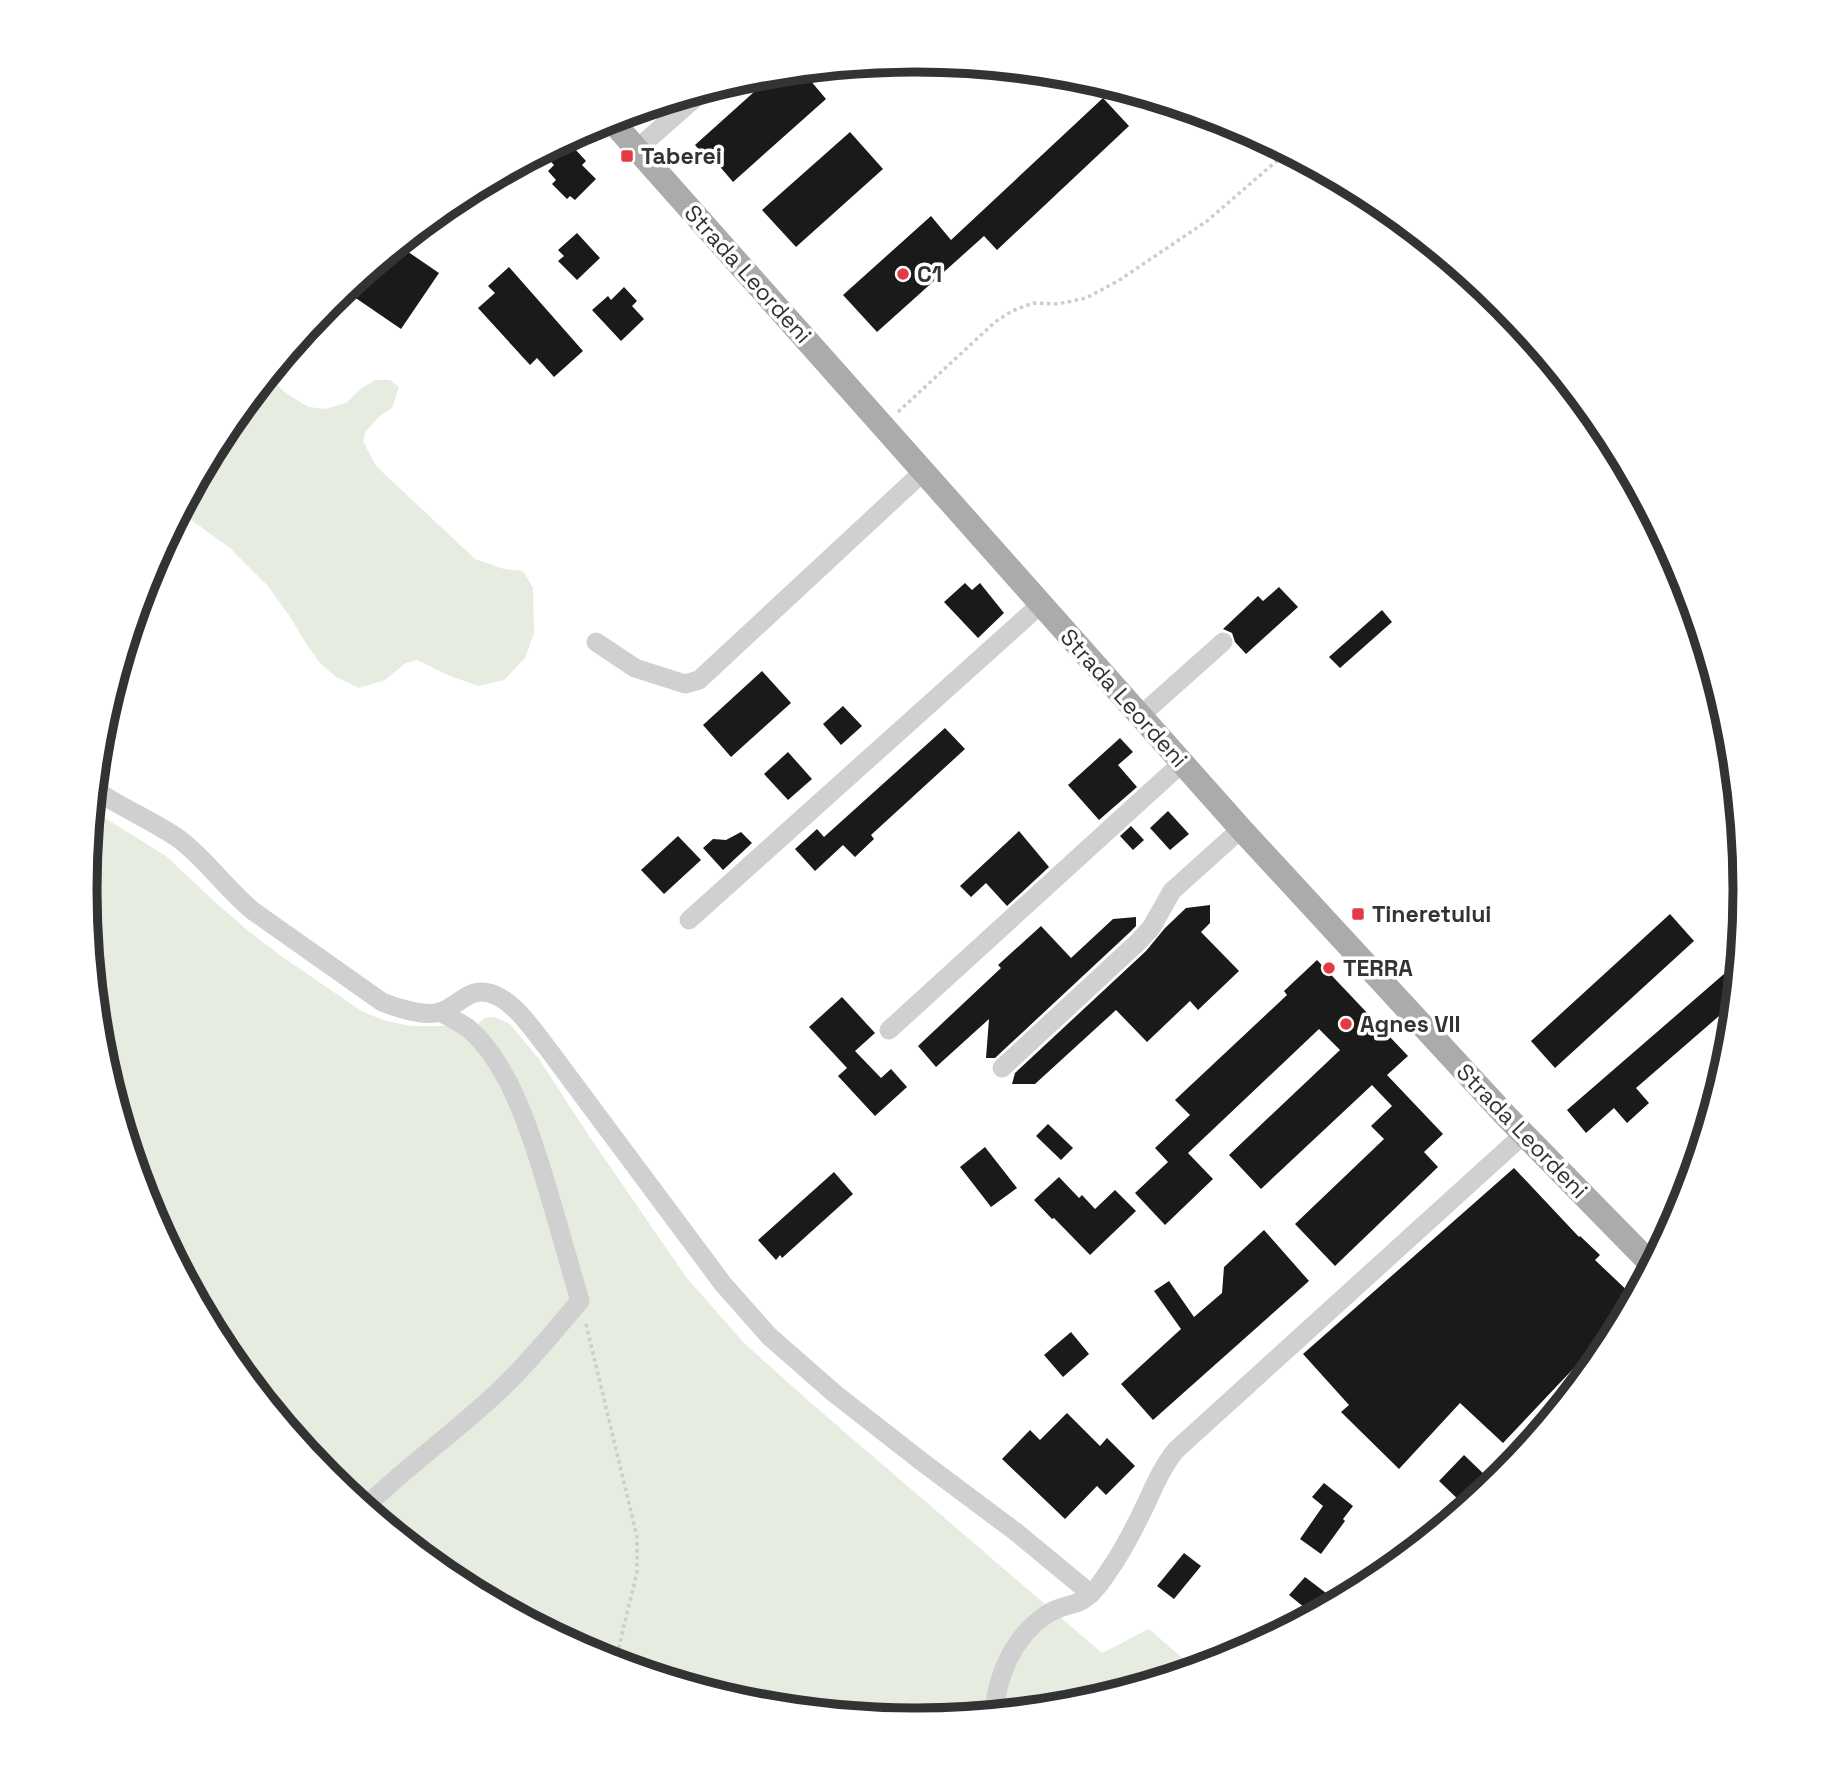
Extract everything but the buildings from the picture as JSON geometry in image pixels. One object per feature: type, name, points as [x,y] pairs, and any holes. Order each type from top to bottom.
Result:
[{"type":"main road","name":"Strada Leordeni","points":[[618,128],[1241,829],[1524,1134],[1645,1259]]},
{"type":"street","points":[[637,149],[682,106]]},
{"type":"street","points":[[596,642],[635,668],[670,681],[685,684],[699,680],[924,471]]},
{"type":"street","points":[[689,920],[1041,604]]},
{"type":"street","points":[[1140,716],[1223,642]]},
{"type":"street","points":[[889,1030],[1182,763]]},
{"type":"street","points":[[103,794],[178,839],[196,853],[237,898],[253,911],[382,1002],[415,1012],[440,1012],[468,1029],[503,1073],[536,1146],[580,1301],[505,1385],[371,1501]]},
{"type":"street","points":[[1002,1068],[1139,942],[1151,928],[1172,891],[1241,829]]},
{"type":"street","points":[[440,1012],[478,992],[494,994],[508,1003],[548,1049],[723,1284],[769,1336],[834,1393],[1016,1532],[1091,1594]]},
{"type":"street","points":[[996,1703],[1006,1664],[1035,1623],[1050,1612],[1083,1600],[1107,1574],[1131,1535],[1162,1469],[1175,1450],[1524,1134]]},
{"type":"path","points":[[883,426],[995,322],[1012,311],[1033,303],[1058,304],[1086,298],[1118,281],[1207,221],[1280,158]]},
{"type":"path","points":[[580,1301],[637,1537],[637,1572],[618,1652]]},
{"type":"shaded area","points":[[375,380],[390,380],[399,387],[392,408],[366,431],[363,441],[376,466],[475,559],[504,569],[523,571],[533,588],[534,633],[525,658],[504,680],[479,686],[417,660],[406,663],[385,680],[359,688],[336,677],[320,663],[267,585],[230,548],[187,517],[235,435],[274,382],[309,407],[325,409],[346,403]]},
{"type":"shaded area","points":[[101,816],[166,856],[247,930],[363,1012],[386,1021],[411,1026],[475,1026],[485,1018],[494,1017],[510,1024],[539,1059],[686,1277],[744,1343],[1102,1653],[1149,1629],[1187,1662],[1075,1693],[1022,1701],[915,1708],[808,1701],[755,1693],[703,1680],[602,1646],[506,1599],[417,1539],[336,1469],[266,1388],[206,1299],[159,1203],[125,1102],[112,1050],[104,997],[97,890]]},
{"type":"place","name":"Taberei","points":[[627,156]]},
{"type":"place","name":"C1","points":[[903,274]]},
{"type":"place","name":"Tineretului","points":[[1358,914]]},
{"type":"place","name":"TERRA","points":[[1329,968]]},
{"type":"place","name":"Agnes VII","points":[[1346,1024]]}]
